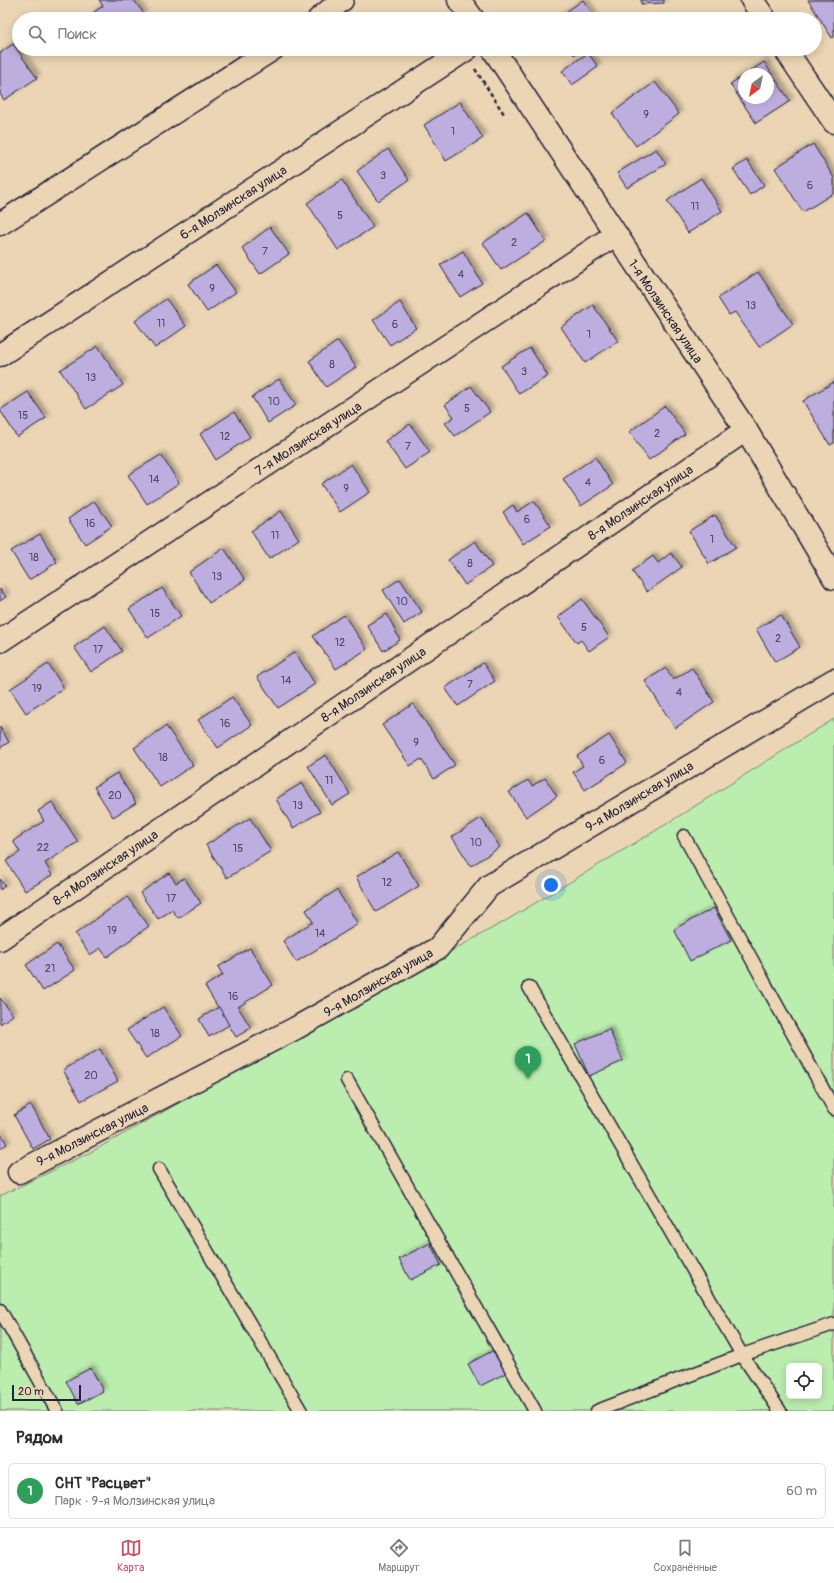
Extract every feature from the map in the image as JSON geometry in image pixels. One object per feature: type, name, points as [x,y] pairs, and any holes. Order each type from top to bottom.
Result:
[{"type":"street","points":[[327,12],[342,0]]},
{"type":"street","points":[[459,0],[468,12]]},
{"type":"street","points":[[752,0],[760,12]]},
{"type":"street","points":[[0,224],[262,56]]},
{"type":"street","name":"6-я Молзинская улица","points":[[0,355],[456,56]]},
{"type":"street","name":"1-я Молзинская улица","points":[[497,56],[746,430],[834,578]]},
{"type":"street","points":[[790,56],[834,122]]},
{"type":"street","name":"7-я Молзинская улица","points":[[0,641],[615,235]]},
{"type":"street","name":"8-я Молзинская улица","points":[[0,939],[746,430]]},
{"type":"street","name":"9-я Молзинская улица","points":[[19,1172],[296,1028],[438,948],[489,886],[834,680]]},
{"type":"lane","points":[[684,836],[834,1109]]},
{"type":"lane","points":[[529,987],[742,1355],[780,1411]]},
{"type":"lane","points":[[347,1080],[535,1411]]},
{"type":"lane","points":[[159,1169],[301,1411]]},
{"type":"lane","points":[[0,1310],[57,1411]]},
{"type":"lane","points":[[597,1411],[742,1355],[834,1324]]},
{"type":"path","points":[[469,56],[504,114]]},
{"type":"green space","points":[[834,719],[834,1411],[0,1411],[0,1196],[93,1151],[507,920],[660,828]]},
{"type":"building","points":[[99,0],[134,0],[143,12],[94,12],[103,6]]},
{"type":"building","points":[[583,0],[591,12],[566,12]]},
{"type":"building","points":[[641,0],[664,0],[664,3],[641,4]]},
{"type":"building","points":[[808,0],[834,0],[834,37],[832,38],[822,22],[822,12],[816,12]]},
{"type":"building","points":[[12,45],[12,56],[21,56],[37,78],[4,100],[0,94],[0,53]]},
{"type":"building","points":[[584,56],[590,56],[598,67],[572,85],[562,71]]},
{"type":"building","points":[[764,62],[768,68],[755,68]]},
{"type":"building","points":[[774,77],[790,101],[756,123],[743,104],[774,104]]},
{"type":"building","points":[[738,79],[738,96],[730,84]]},
{"type":"building","points":[[655,82],[679,114],[636,146],[612,113]]},
{"type":"building","points":[[460,102],[483,138],[446,161],[424,125]]},
{"type":"building","points":[[813,144],[834,178],[834,193],[803,212],[775,168]]},
{"type":"building","points":[[388,149],[409,180],[378,201],[357,171]]},
{"type":"building","points":[[656,149],[666,164],[627,188],[617,173]]},
{"type":"building","points":[[747,160],[764,185],[750,195],[733,169]]},
{"type":"building","points":[[701,178],[722,211],[688,233],[667,201]]},
{"type":"building","points":[[342,180],[373,227],[338,250],[307,203]]},
{"type":"building","points":[[528,213],[546,241],[501,270],[483,243]]},
{"type":"building","points":[[270,227],[289,254],[260,274],[242,248]]},
{"type":"building","points":[[463,251],[482,283],[460,297],[440,265]]},
{"type":"building","points":[[216,265],[236,292],[207,312],[188,284]]},
{"type":"building","points":[[758,272],[793,324],[759,347],[735,312],[729,315],[718,298]]},
{"type":"building","points":[[166,299],[186,326],[155,348],[135,321]]},
{"type":"building","points":[[400,302],[416,328],[390,345],[373,320]]},
{"type":"building","points":[[593,305],[618,341],[585,363],[561,327]]},
{"type":"building","points":[[338,341],[356,367],[326,387],[309,361]]},
{"type":"building","points":[[98,346],[123,385],[86,409],[60,370]]},
{"type":"building","points":[[530,348],[548,376],[519,394],[501,366]]},
{"type":"building","points":[[279,379],[296,405],[268,423],[252,397]]},
{"type":"building","points":[[834,382],[834,443],[830,445],[803,401]]},
{"type":"building","points":[[471,386],[490,412],[455,436],[445,423],[454,417],[445,405]]},
{"type":"building","points":[[28,392],[46,418],[17,437],[0,410]]},
{"type":"building","points":[[665,406],[685,434],[649,460],[629,432]]},
{"type":"building","points":[[234,412],[250,437],[216,460],[200,434]]},
{"type":"building","points":[[410,424],[430,452],[405,469],[385,441]]},
{"type":"building","points":[[161,455],[179,483],[147,504],[128,475]]},
{"type":"building","points":[[595,457],[613,485],[581,506],[563,479]]},
{"type":"building","points":[[351,464],[370,492],[340,512],[321,484]]},
{"type":"building","points":[[94,501],[112,526],[85,544],[68,519]]},
{"type":"building","points":[[534,501],[551,526],[523,544],[503,512],[513,505],[517,512]]},
{"type":"building","points":[[281,511],[299,539],[269,559],[251,531]]},
{"type":"building","points":[[715,515],[736,547],[709,564],[689,531]]},
{"type":"building","points":[[40,534],[57,562],[29,580],[11,551]]},
{"type":"building","points":[[475,541],[492,566],[465,585],[448,560]]},
{"type":"building","points":[[224,548],[245,580],[209,603],[189,572]]},
{"type":"building","points":[[671,553],[682,567],[647,592],[632,571],[653,556],[658,563]]},
{"type":"building","points":[[400,579],[422,612],[404,624],[383,590]]},
{"type":"building","points":[[162,588],[181,616],[148,638],[129,609]]},
{"type":"building","points":[[0,589],[6,597],[0,601]]},
{"type":"building","points":[[582,599],[609,637],[589,651],[581,640],[577,643],[558,617]]},
{"type":"building","points":[[387,614],[400,640],[383,651],[367,625]]},
{"type":"building","points":[[344,615],[367,649],[336,669],[313,636]]},
{"type":"building","points":[[781,615],[800,647],[775,662],[756,629]]},
{"type":"building","points":[[105,626],[122,651],[91,672],[74,647]]},
{"type":"building","points":[[295,652],[315,684],[278,708],[257,677]]},
{"type":"building","points":[[483,663],[495,681],[458,706],[445,688]]},
{"type":"building","points":[[48,664],[64,688],[26,713],[10,689]]},
{"type":"building","points":[[666,668],[673,680],[692,668],[714,702],[675,728],[645,681]]},
{"type":"building","points":[[232,697],[252,725],[218,748],[198,720]]},
{"type":"building","points":[[413,704],[455,765],[434,779],[421,759],[410,766],[382,725]]},
{"type":"building","points":[[166,726],[193,765],[160,787],[134,748]]},
{"type":"building","points":[[0,727],[9,742],[0,748]]},
{"type":"building","points":[[609,735],[627,763],[585,790],[573,772],[583,766],[577,756]]},
{"type":"building","points":[[326,755],[350,794],[332,805],[308,766]]},
{"type":"building","points":[[117,773],[136,803],[113,817],[94,787]]},
{"type":"building","points":[[545,778],[557,796],[526,817],[509,792],[528,780],[532,786]]},
{"type":"building","points":[[302,783],[320,812],[293,828],[276,799]]},
{"type":"building","points":[[52,802],[78,842],[45,863],[52,875],[25,891],[6,861],[20,852],[13,841],[44,821],[38,811]]},
{"type":"building","points":[[250,818],[271,851],[227,878],[206,845]]},
{"type":"building","points":[[481,818],[500,847],[471,866],[452,837]]},
{"type":"building","points":[[398,852],[419,886],[376,912],[356,877]]},
{"type":"building","points":[[169,873],[176,883],[184,878],[201,903],[178,918],[172,910],[158,919],[140,893]]},
{"type":"building","points":[[0,879],[5,886],[0,890]]},
{"type":"building","points":[[337,890],[358,924],[296,962],[283,941],[313,922],[306,910]]},
{"type":"building","points":[[127,897],[149,926],[107,957],[100,948],[90,955],[75,934]]},
{"type":"building","points":[[714,908],[731,940],[690,961],[674,929]]},
{"type":"building","points":[[57,944],[75,970],[43,991],[26,965]]},
{"type":"building","points":[[250,948],[273,985],[238,1007],[251,1028],[236,1037],[205,986],[223,975],[218,967]]},
{"type":"building","points":[[0,998],[13,1015],[0,1024]]},
{"type":"building","points":[[163,1007],[182,1036],[146,1058],[127,1030]]},
{"type":"building","points":[[219,1007],[229,1025],[209,1037],[199,1019]]},
{"type":"building","points":[[609,1029],[623,1061],[589,1076],[575,1044]]},
{"type":"building","points":[[100,1049],[118,1081],[81,1101],[63,1070]]},
{"type":"building","points":[[31,1105],[50,1139],[33,1149],[14,1115]]},
{"type":"building","points":[[0,1132],[7,1144],[0,1149]]},
{"type":"building","points":[[430,1243],[441,1265],[410,1280],[399,1259]]},
{"type":"building","points":[[494,1350],[506,1373],[480,1386],[468,1364]]},
{"type":"building","points":[[91,1368],[103,1391],[78,1404],[66,1381]]},
{"type":"place","name":"СНТ \"Расцвет\"","points":[[528,1079]]}]
